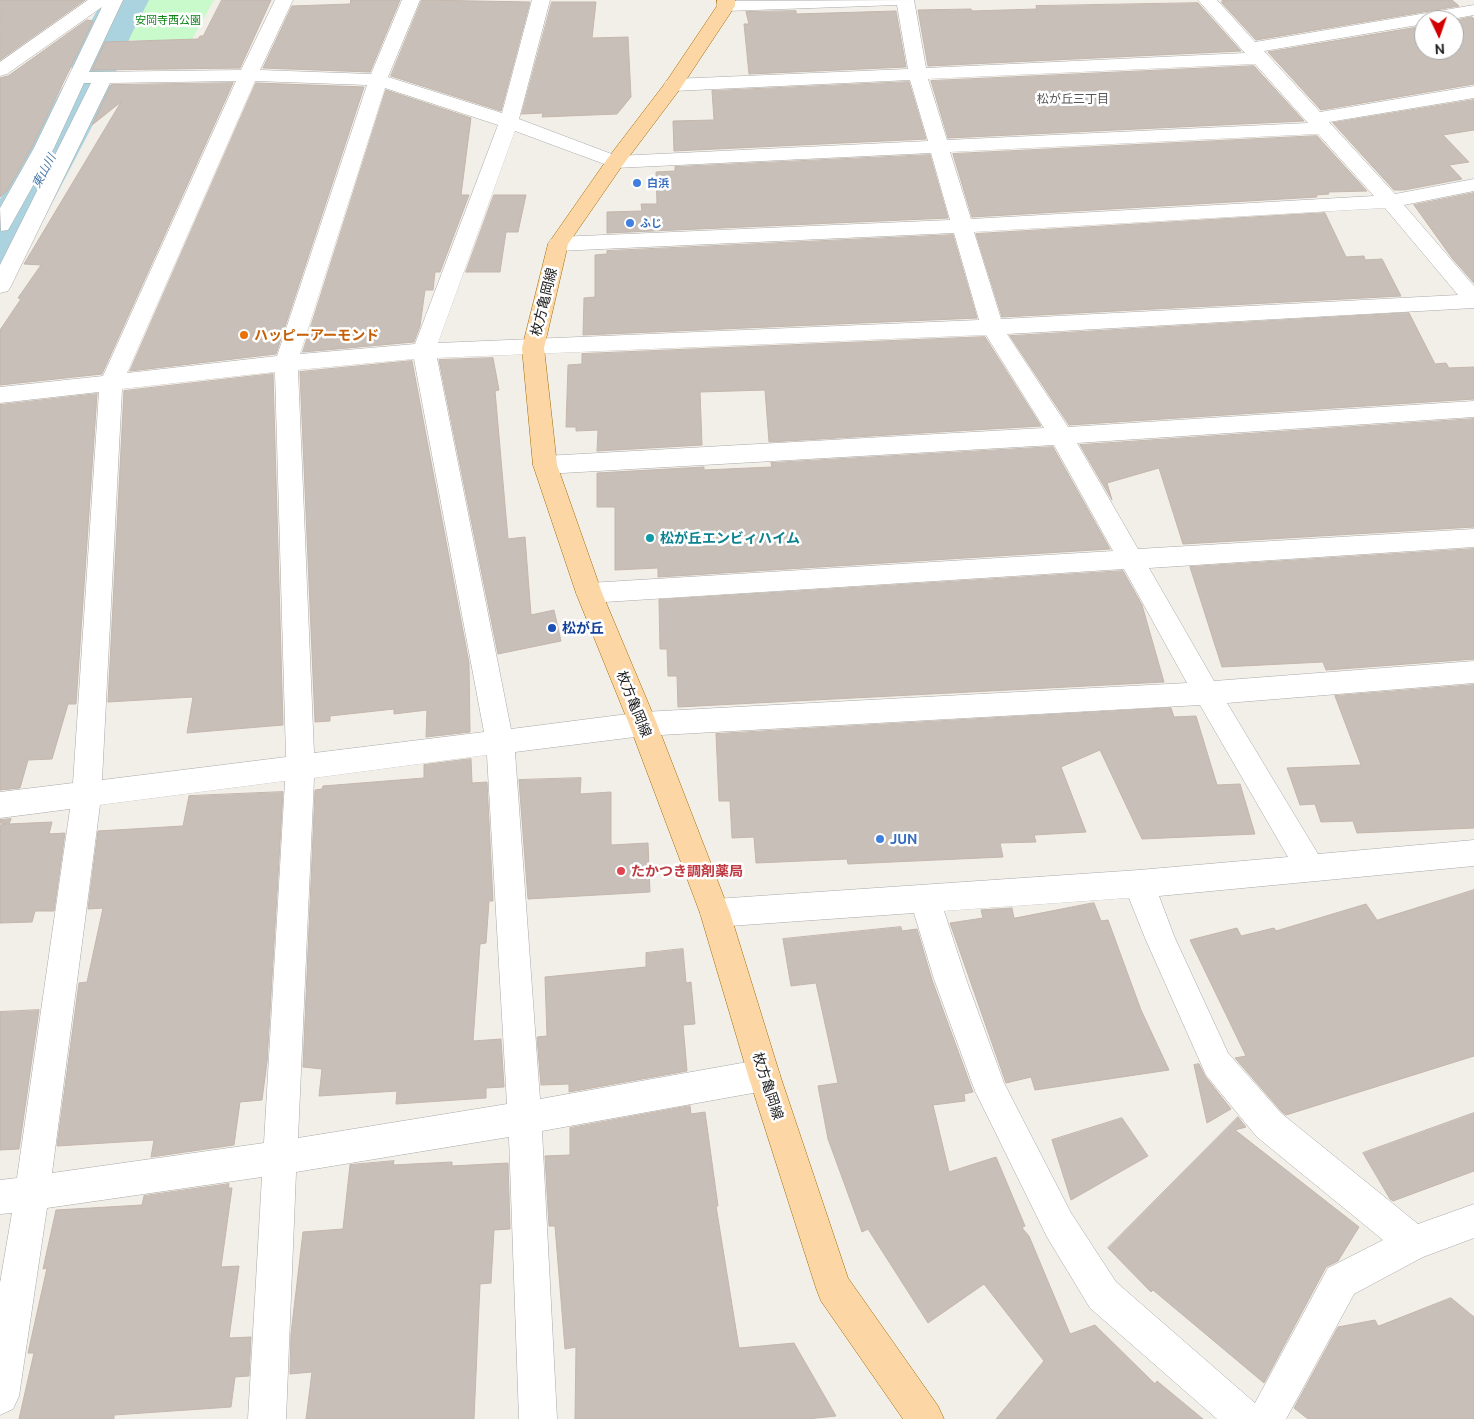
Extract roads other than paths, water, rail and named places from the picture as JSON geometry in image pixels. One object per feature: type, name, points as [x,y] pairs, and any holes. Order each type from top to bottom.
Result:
[{"type":"main road","name":"枚方亀岡線","points":[[726,3],[673,85],[615,162],[558,244],[533,348],[545,465],[589,593],[643,724],[715,913],[764,1075],[834,1288],[925,1419]]},
{"type":"street","points":[[0,70],[100,0]]},
{"type":"street","points":[[0,225],[44,148],[114,0]]},
{"type":"street","points":[[0,1396],[16,1195],[87,793],[111,383],[248,75],[284,0]]},
{"type":"street","points":[[267,1419],[300,767],[286,364],[378,80],[411,0]]},
{"type":"street","points":[[538,1419],[525,1120],[500,742],[424,351],[509,122],[542,0]]},
{"type":"street","points":[[726,3],[899,0]]},
{"type":"street","points":[[905,0],[918,75],[964,226],[992,327],[1061,436],[1207,693],[1310,868]]},
{"type":"street","points":[[1207,0],[1472,294]]},
{"type":"street","points":[[673,85],[918,75],[1255,53],[1474,10]]},
{"type":"street","points":[[78,78],[248,75],[378,80],[509,122],[615,162],[939,148],[1319,124],[1474,92]]},
{"type":"street","points":[[0,286],[104,77]]},
{"type":"street","points":[[558,244],[964,226],[1390,201],[1474,185]]},
{"type":"street","points":[[0,395],[424,351],[533,348],[992,327],[1472,294]]},
{"type":"street","points":[[545,465],[1061,436],[1474,409]]},
{"type":"street","points":[[589,593],[1474,538]]},
{"type":"street","points":[[0,805],[643,724],[1207,693],[1474,672]]},
{"type":"street","points":[[715,913],[1139,884],[1310,868],[1472,856]]},
{"type":"street","points":[[1139,884],[1160,938],[1217,1064],[1270,1125],[1414,1243]]},
{"type":"street","points":[[925,898],[950,979],[991,1091],[1059,1225],[1103,1295],[1244,1419]]},
{"type":"street","points":[[16,1195],[281,1158],[525,1120],[764,1075]]},
{"type":"street","points":[[1266,1419],[1341,1281],[1414,1243],[1474,1221]]},
{"type":"waterway","name":"東山川","points":[[95,67],[106,37],[126,0]]},
{"type":"waterway","name":"東山川","points":[[0,253],[37,178],[87,88]]},
{"type":"place","name":"白浜","points":[[637,183]]},
{"type":"place","name":"ふじ","points":[[630,223]]},
{"type":"place","name":"ハッピーアーモンド","points":[[244,335]]},
{"type":"place","name":"松が丘エンビィハイム","points":[[650,538]]},
{"type":"place","name":"松が丘","points":[[552,628]]},
{"type":"place","name":"JUN","points":[[880,839]]},
{"type":"place","name":"たかつき調剤薬局","points":[[621,871]]},
{"type":"district","name":"松が丘三丁目","points":[[1073,99]]},
{"type":"park label","name":"安岡寺西公園","points":[[168,20]]}]
